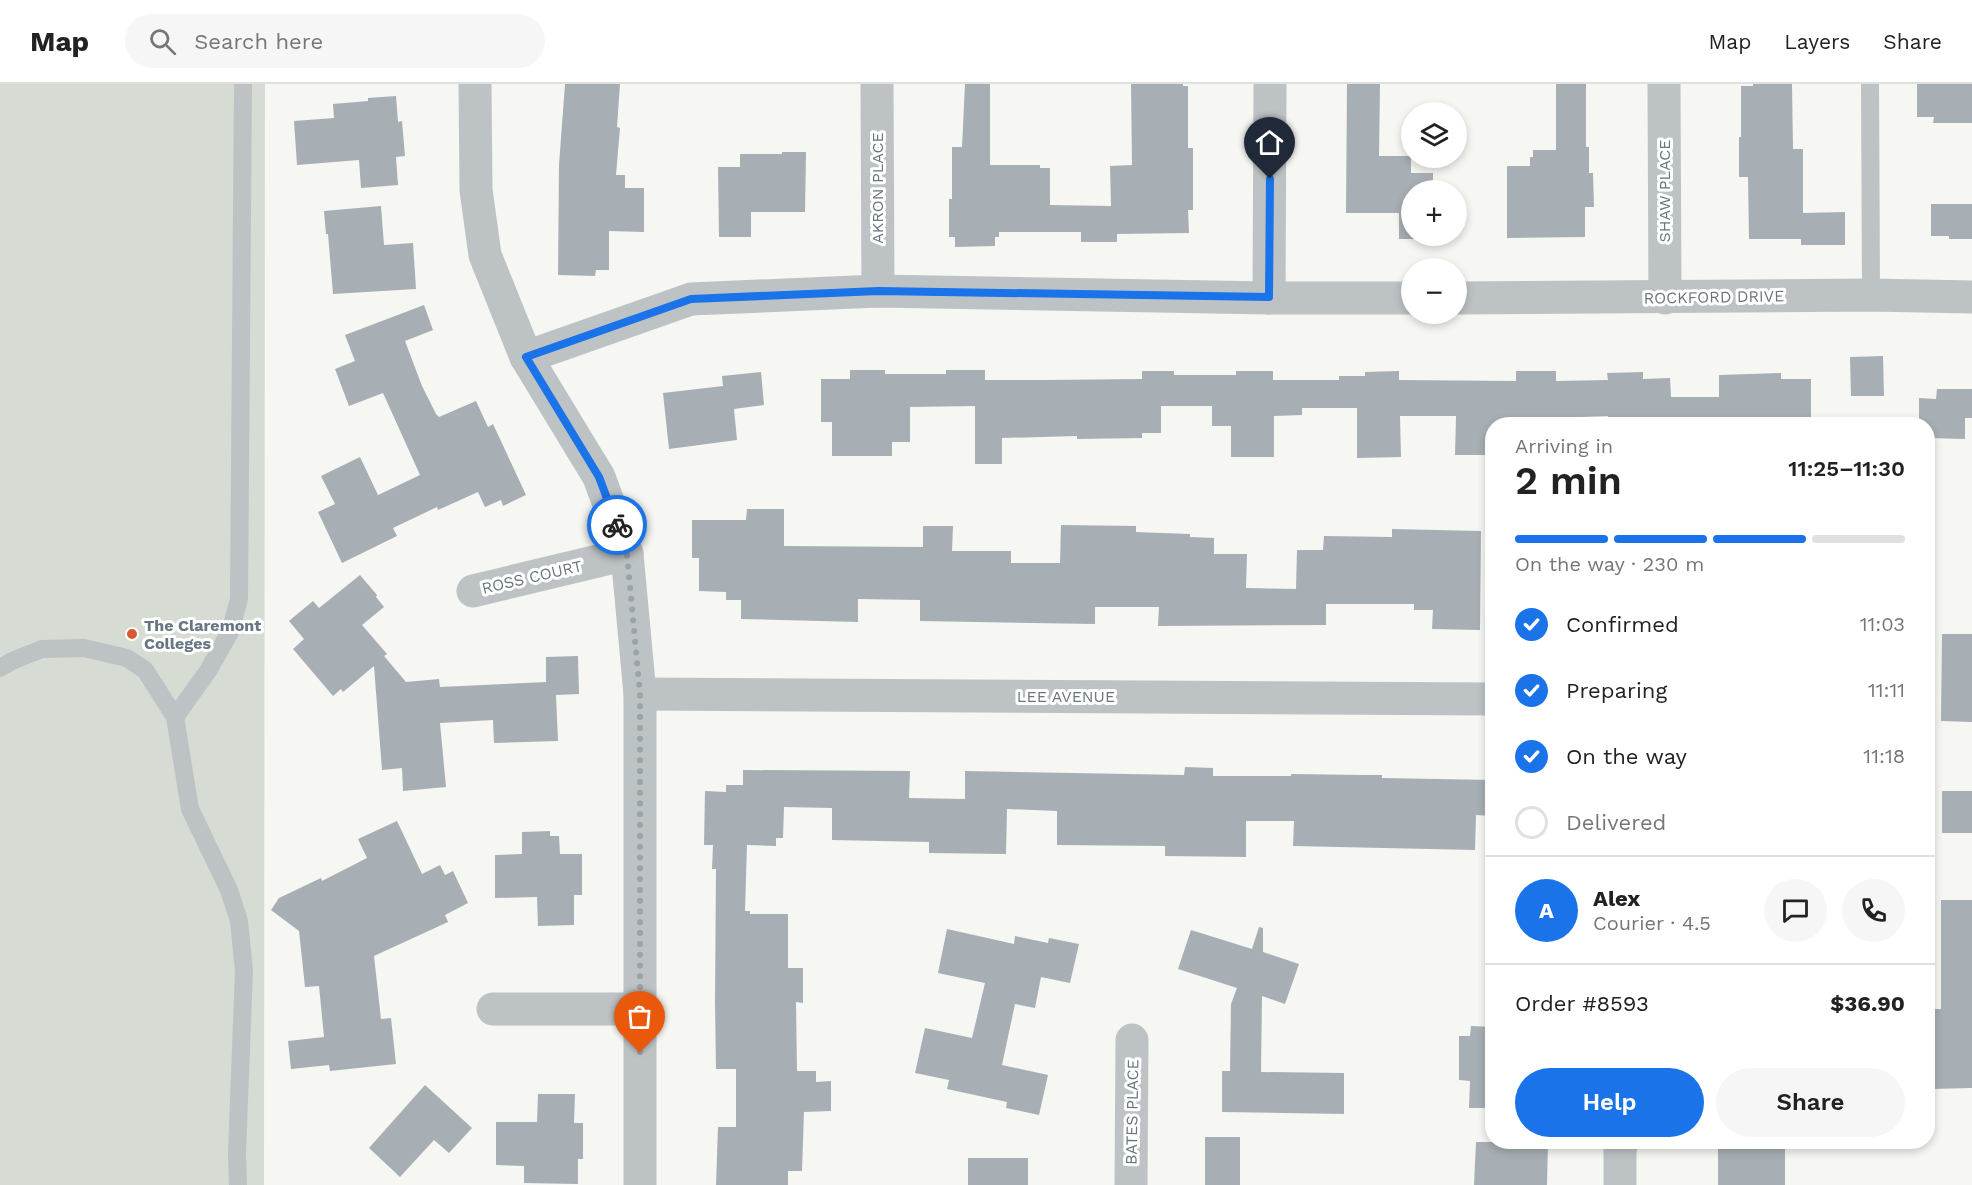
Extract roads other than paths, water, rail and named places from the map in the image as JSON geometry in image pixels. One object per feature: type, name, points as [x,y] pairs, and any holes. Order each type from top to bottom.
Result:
[{"type":"street","points":[[475,84],[476,190],[485,255],[526,357],[599,477],[627,554],[640,694],[640,1185]]},
{"type":"street","name":"AKRON PLACE","points":[[877,84],[878,291]]},
{"type":"street","points":[[1269,297],[1270,84]]},
{"type":"street","name":"SHAW PLACE","points":[[1664,84],[1665,297]]},
{"type":"street","points":[[526,357],[691,299],[878,291],[1401,297]]},
{"type":"street","name":"ROCKFORD DRIVE","points":[[1467,297],[1871,295],[1972,297]]},
{"type":"street","name":"ROSS COURT","points":[[473,591],[627,554]]},
{"type":"street","name":"LEE AVENUE","points":[[640,694],[1485,699]]},
{"type":"street","points":[[493,1009],[640,1009]]},
{"type":"street","name":"BATES PLACE","points":[[1131,1185],[1132,1040]]},
{"type":"street","points":[[1620,1149],[1620,1185]]},
{"type":"lane","points":[[175,717],[208,671],[230,632],[239,599],[243,84]]},
{"type":"lane","points":[[1870,84],[1871,295]]},
{"type":"lane","points":[[0,668],[42,649],[84,648],[127,658],[145,670],[175,717],[190,809],[229,890],[239,921],[243,971],[238,1185]]},
{"type":"place","name":"The Claremont Colleges","points":[[132,634]]}]
